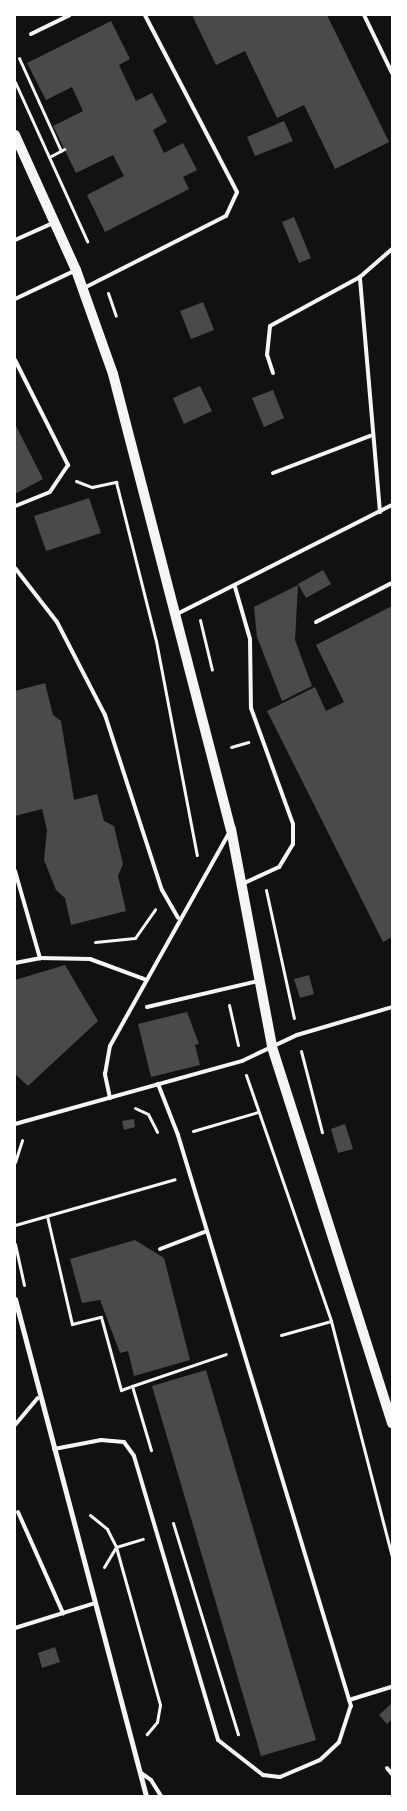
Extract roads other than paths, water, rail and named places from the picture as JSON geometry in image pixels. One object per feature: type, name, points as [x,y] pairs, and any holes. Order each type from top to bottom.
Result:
[{"type":"main road","points":[[15,135],[76,270],[113,374],[231,829],[258,981],[272,1047],[392,1422]]},
{"type":"street","points":[[15,1299],[38,1398],[92,1604],[146,1796]]},
{"type":"lane","points":[[31,34],[70,15]]},
{"type":"lane","points":[[83,288],[226,216],[237,192],[145,15]]},
{"type":"lane","points":[[364,15],[392,73]]},
{"type":"lane","points":[[15,240],[55,222]]},
{"type":"lane","points":[[273,373],[267,355],[270,326],[360,277],[392,249]]},
{"type":"lane","points":[[15,299],[76,270]]},
{"type":"lane","points":[[360,277],[370,436],[380,512]]},
{"type":"lane","points":[[15,360],[68,465],[64,476],[50,492],[15,506]]},
{"type":"lane","points":[[273,473],[370,436]]},
{"type":"lane","points":[[176,614],[235,587],[392,505]]},
{"type":"lane","points":[[15,568],[57,622],[105,715],[162,890],[178,918]]},
{"type":"lane","points":[[316,622],[392,583]]},
{"type":"lane","points":[[235,587],[250,638],[251,708],[293,824],[291,853],[279,867],[242,884]]},
{"type":"lane","points":[[110,1098],[105,1074],[110,1046],[178,918],[203,882],[231,829]]},
{"type":"lane","points":[[15,871],[40,958]]},
{"type":"lane","points":[[15,963],[40,958],[90,959],[144,979]]},
{"type":"lane","points":[[147,1007],[258,981]]},
{"type":"lane","points":[[15,1124],[242,1061],[297,1035],[392,1008]]},
{"type":"lane","points":[[52,1449],[101,1440],[124,1442],[134,1456],[218,1740],[236,1758],[263,1775],[280,1777],[320,1760],[346,1728],[349,1700],[178,1135],[158,1084]]},
{"type":"lane","points":[[160,1249],[207,1231]]},
{"type":"lane","points":[[15,1425],[38,1398]]},
{"type":"lane","points":[[18,1512],[63,1613]]},
{"type":"lane","points":[[15,1628],[92,1604]]},
{"type":"lane","points":[[349,1700],[391,1687]]},
{"type":"lane","points":[[387,1768],[392,1774]]},
{"type":"lane","points":[[139,1772],[151,1780],[160,1796]]}]
